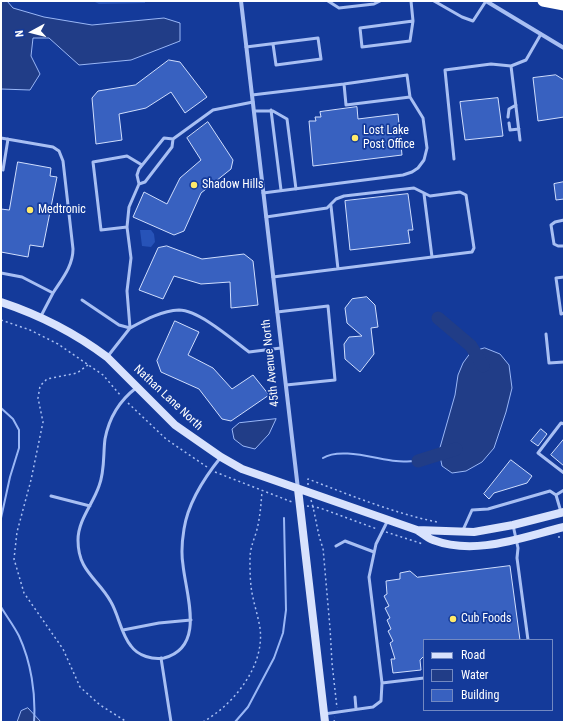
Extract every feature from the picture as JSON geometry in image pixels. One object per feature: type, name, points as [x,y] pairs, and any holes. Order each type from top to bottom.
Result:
[{"type":"highway","points":[[543,1],[564,5]]},
{"type":"street","name":"45th Avenue North","points":[[241,1],[325,718]]},
{"type":"street","points":[[486,1],[564,48]]},
{"type":"street","name":"Nathan Lane North","points":[[1,302],[41,316],[80,338],[107,357],[175,425],[221,457],[242,469],[417,530],[432,540],[460,545],[478,546],[517,540],[564,527]]},
{"type":"street","name":"Nathan Lane North","points":[[417,530],[474,532],[513,525],[563,512]]},
{"type":"lane","points":[[328,1],[339,8],[374,4],[380,1]]},
{"type":"lane","points":[[411,1],[412,21],[410,41],[362,47],[360,28],[412,21]]},
{"type":"lane","points":[[434,1],[462,17],[473,21],[486,1]]},
{"type":"lane","points":[[454,159],[445,70],[491,64],[511,66],[526,60],[541,34]]},
{"type":"lane","points":[[246,47],[318,38],[321,59],[276,65],[273,44]]},
{"type":"lane","points":[[511,66],[520,140]]},
{"type":"lane","points":[[252,95],[407,75],[410,97],[423,118],[427,148],[424,160],[418,168],[403,175],[263,192]]},
{"type":"lane","points":[[344,84],[346,105],[410,97]]},
{"type":"lane","points":[[130,328],[127,291],[131,258],[127,227],[129,207],[139,184],[137,175],[142,165],[164,138],[173,139],[213,110],[253,102]]},
{"type":"lane","points":[[508,117],[509,109],[516,105]]},
{"type":"lane","points":[[254,111],[271,110],[282,115],[288,124],[296,189]]},
{"type":"lane","points":[[271,110],[281,190]]},
{"type":"lane","points":[[509,123],[510,130],[519,129]]},
{"type":"lane","points":[[1,138],[53,147],[59,151],[63,161],[73,258],[41,316]]},
{"type":"lane","points":[[139,184],[146,182],[172,147],[173,139]]},
{"type":"lane","points":[[1,170],[8,140]]},
{"type":"lane","points":[[127,227],[102,230],[93,162],[127,156],[142,165]]},
{"type":"lane","points":[[266,217],[327,208],[331,206],[336,199],[344,196],[414,188],[430,196],[460,192],[466,195],[473,241],[472,252],[273,277]]},
{"type":"lane","points":[[424,194],[432,257]]},
{"type":"lane","points":[[331,206],[338,269]]},
{"type":"lane","points":[[564,220],[555,222],[551,225],[554,244],[564,246]]},
{"type":"lane","points":[[1,273],[22,277],[53,293]]},
{"type":"lane","points":[[563,314],[556,278],[564,277]]},
{"type":"lane","points":[[559,294],[564,300]]},
{"type":"lane","points":[[82,300],[119,325],[130,328]]},
{"type":"lane","points":[[278,312],[328,306],[335,380],[286,385]]},
{"type":"lane","points":[[107,357],[130,328],[157,315],[180,310],[194,314],[249,352],[282,348]]},
{"type":"lane","points":[[546,334],[549,363],[564,362]]},
{"type":"lane","points":[[137,387],[124,399],[111,418],[105,438],[104,461],[100,486],[79,530],[78,540],[81,557],[86,571],[112,602],[131,647],[146,656],[161,658],[174,654],[182,648],[188,639],[191,620],[182,564],[182,540],[190,506],[211,470],[221,457]]},
{"type":"lane","points":[[564,424],[561,423],[538,453],[564,473]]},
{"type":"lane","points":[[556,495],[564,490]]},
{"type":"lane","points":[[462,532],[472,510],[488,509],[550,491],[556,495],[563,512]]},
{"type":"lane","points":[[51,496],[90,506]]},
{"type":"lane","points":[[325,718],[337,712],[373,707],[381,701],[382,683],[369,577],[376,544],[388,520]]},
{"type":"lane","points":[[513,525],[517,540],[528,639]]},
{"type":"lane","points":[[336,546],[345,541],[374,552]]},
{"type":"lane","points":[[123,630],[159,623],[191,620]]},
{"type":"lane","points":[[161,658],[171,722]]},
{"type":"lane","points":[[382,683],[423,678]]},
{"type":"lane","points":[[355,697],[356,709]]},
{"type":"path","points":[[1,320],[30,330],[58,344],[103,375],[124,399],[166,439],[211,470],[262,491],[313,508],[320,508],[424,544]]},
{"type":"path","points":[[88,365],[77,373],[47,379],[40,386],[38,398],[43,422],[31,480],[17,532],[14,559],[24,592],[63,649],[80,687],[100,705],[127,722]]},
{"type":"path","points":[[337,712],[322,548],[318,537],[318,524],[309,493],[308,479],[418,518],[444,524]]},
{"type":"path","points":[[203,722],[233,698],[250,676],[258,655],[260,629],[251,591],[250,557],[251,544],[256,534],[262,491]]},
{"type":"path","points":[[553,538],[564,537]]},
{"type":"shaded area","points":[[93,1],[145,1],[145,3],[99,4]]},
{"type":"shaded area","points":[[140,230],[151,230],[154,234],[155,242],[151,247],[142,246]]},
{"type":"water","points":[[1,1],[7,1],[13,8],[44,17],[92,25],[164,18],[180,23],[180,41],[131,60],[79,65],[49,38],[33,38],[31,56],[40,74],[30,90],[1,89]]},
{"type":"water","points":[[485,348],[500,354],[509,365],[512,388],[506,412],[494,448],[482,462],[466,471],[452,473],[442,466],[439,451],[455,395],[458,375],[463,363],[471,352]]},
{"type":"water","points":[[276,419],[269,434],[255,449],[243,446],[234,439],[232,429],[239,423]]},
{"type":"water","points":[[28,708],[41,722],[17,722],[21,711]]},
{"type":"building","points":[[169,60],[180,62],[207,97],[185,113],[171,92],[146,108],[119,114],[122,140],[96,144],[92,98],[98,91],[135,85]]},
{"type":"building","points":[[556,75],[564,80],[564,117],[538,121],[533,78]]},
{"type":"building","points":[[498,98],[503,136],[465,140],[460,102]]},
{"type":"building","name":"Lost Lake Post Office","points":[[357,107],[358,119],[398,114],[402,155],[313,166],[309,121],[316,121],[315,117],[321,117],[320,112]]},
{"type":"building","name":"Shadow Hills","points":[[208,122],[233,160],[231,169],[201,193],[184,231],[174,235],[133,217],[144,192],[167,204],[180,178],[201,160],[187,138]]},
{"type":"building","name":"Medtronic","points":[[18,162],[51,168],[50,176],[57,177],[43,247],[30,245],[28,257],[1,252],[1,209],[9,210]]},
{"type":"building","points":[[564,182],[564,199],[556,200],[554,184]]},
{"type":"building","points":[[408,194],[413,230],[408,230],[410,243],[350,250],[345,201]]},
{"type":"building","points":[[167,246],[202,259],[244,254],[253,261],[258,305],[231,308],[230,282],[201,284],[174,276],[163,299],[139,290],[158,248]]},
{"type":"building","points":[[367,297],[375,305],[378,327],[371,328],[374,354],[360,372],[345,359],[344,344],[349,337],[362,336],[347,323],[345,308],[352,299]]},
{"type":"building","points":[[175,321],[199,332],[188,355],[213,368],[232,389],[253,375],[269,395],[231,421],[222,419],[199,389],[161,372],[157,361]]},
{"type":"building","points":[[541,429],[547,434],[538,446],[531,441]]},
{"type":"building","points":[[564,439],[564,466],[551,455]]},
{"type":"building","points":[[511,460],[532,476],[527,483],[494,493],[489,499],[484,494]]},
{"type":"building","name":"Cub Foods","points":[[510,566],[520,639],[423,639],[423,657],[420,660],[421,670],[393,673],[391,659],[395,659],[390,643],[393,641],[388,631],[391,629],[387,620],[390,618],[385,608],[389,606],[384,596],[387,594],[386,581],[400,579],[400,573],[410,571],[417,577]]},
{"type":"waterway","points":[[438,318],[471,346],[483,366]]},
{"type":"waterway","points":[[1,408],[13,419],[19,430],[19,448],[10,477],[1,518]]},
{"type":"waterway","points":[[418,461],[456,449]]},
{"type":"waterway","points":[[323,458],[330,455],[348,454],[388,460],[418,461]]},
{"type":"waterway","points":[[235,722],[248,707],[274,658],[283,633],[286,610],[284,518]]},
{"type":"waterway","points":[[1,607],[19,636],[27,656],[32,678],[34,722]]},
{"type":"place","name":"Lost Lake Post Office","points":[[355,138]]},
{"type":"place","name":"Shadow Hills","points":[[194,185]]},
{"type":"place","name":"Medtronic","points":[[30,210]]},
{"type":"place","name":"Cub Foods","points":[[453,619]]}]
